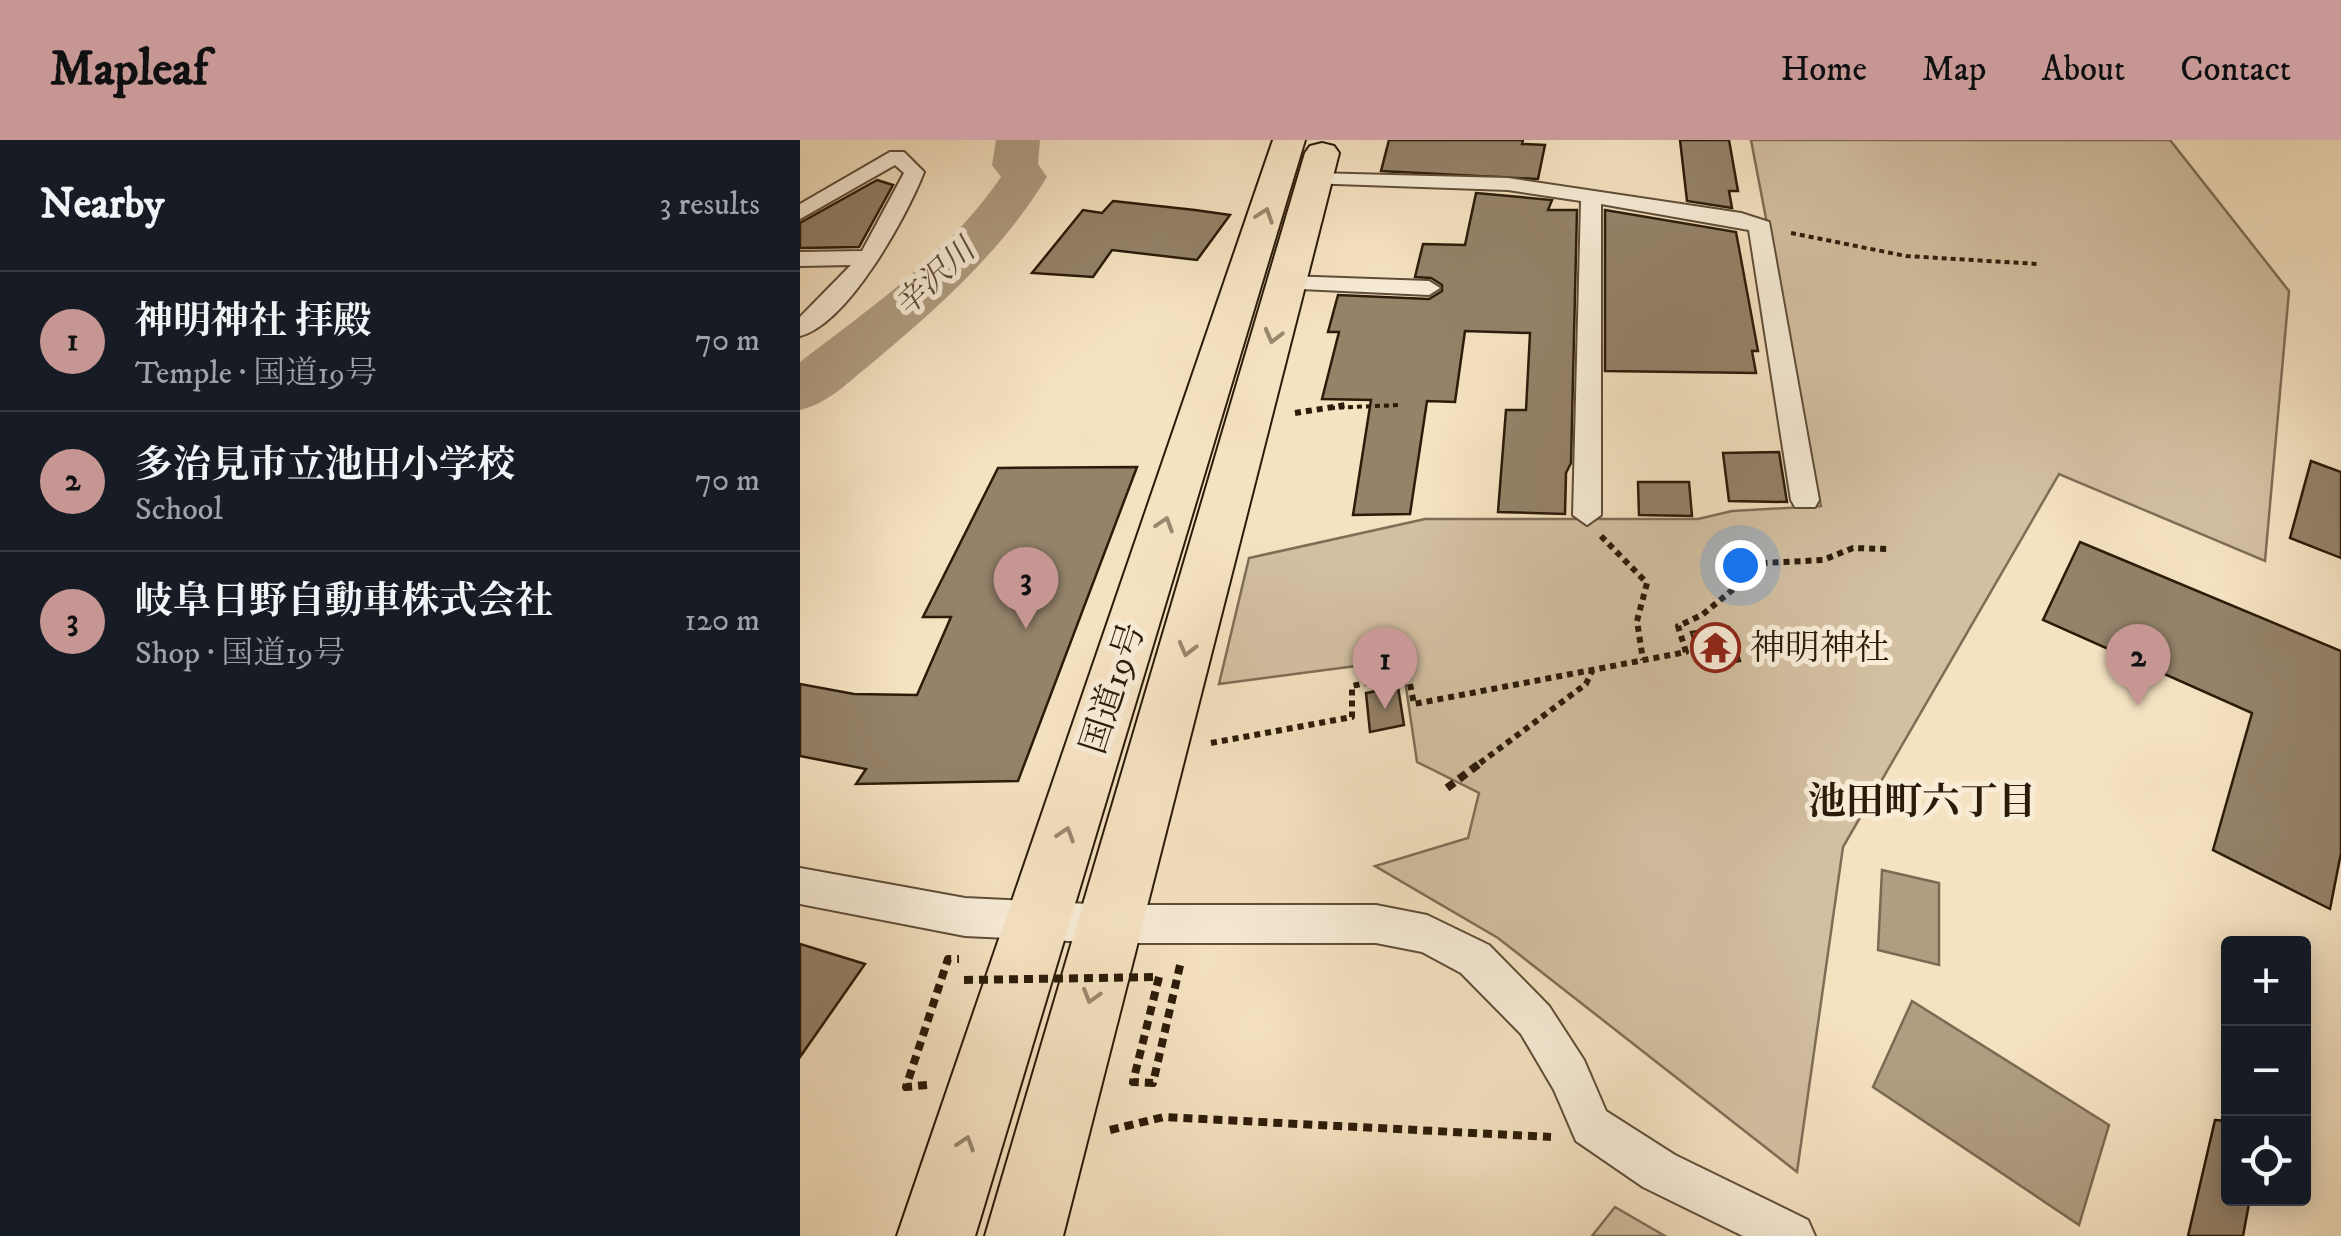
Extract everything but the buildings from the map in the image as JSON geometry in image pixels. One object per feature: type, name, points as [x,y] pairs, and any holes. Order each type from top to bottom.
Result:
[{"type":"highway","name":"国道19号","points":[[1024,1236],[1287,283],[1309,153]]},
{"type":"highway","name":"国道19号","points":[[936,1236],[1038,922],[1309,153]]},
{"type":"street","points":[[800,329],[830,305],[897,215],[914,172],[874,142]]},
{"type":"street","points":[[1309,153],[1741,219],[1760,228],[1805,500]]},
{"type":"street","points":[[800,212],[897,156]]},
{"type":"street","points":[[1586,514],[1592,197]]},
{"type":"street","points":[[800,259],[866,258]]},
{"type":"street","points":[[1287,283],[1429,288]]},
{"type":"street","points":[[800,886],[965,918],[1111,924],[1376,924],[1427,934],[1475,959],[1535,1020],[1569,1075],[1591,1126],[1659,1170],[1792,1236]]},
{"type":"path","points":[[1760,228],[1906,256],[2038,264]]},
{"type":"path","points":[[1290,413],[1355,404],[1398,406]]},
{"type":"path","points":[[1586,514],[1609,547],[1646,583],[1637,621],[1643,660]]},
{"type":"path","points":[[1203,744],[1352,717],[1352,686],[1408,674],[1414,704],[1686,652],[1678,626],[1702,615],[1766,563],[1824,560],[1853,548],[1888,549]]},
{"type":"path","points":[[1447,788],[1586,684],[1592,670]]},
{"type":"path","points":[[933,1069],[926,1086],[906,1087],[948,959],[966,959]]},
{"type":"path","points":[[958,998],[964,980],[1159,977],[1133,1082],[1153,1082],[1176,984]]},
{"type":"path","points":[[1098,1133],[1164,1117],[1548,1138],[1591,1126]]},
{"type":"shaded area","points":[[1751,140],[2170,140],[2289,291],[2265,561],[2059,474],[1843,847],[1797,1172],[1498,938],[1375,866],[1468,838],[1479,793],[1417,762],[1402,660],[1219,684],[1249,558],[1425,519],[1698,519],[1732,511],[1821,506]]},
{"type":"shaded area","points":[[1882,870],[1939,883],[1939,965],[1878,950]]},
{"type":"shaded area","points":[[1912,1001],[2109,1125],[2079,1225],[1873,1087]]},
{"type":"shaded area","points":[[1615,1207],[1665,1236],[1592,1236]]},
{"type":"waterway","name":"辛沢川","points":[[800,391],[922,293],[980,236],[1024,177],[1015,165],[1018,140]]},
{"type":"place","name":"岐阜日野自動車株式会社","points":[[1026,629]]},
{"type":"place","name":"神明神社","points":[[1715,647]]},
{"type":"place","name":"多治見市立池田小学校","points":[[2138,706]]},
{"type":"place","name":"神明神社 拝殿","points":[[1385,709]]},
{"type":"district","name":"池田町六丁目","points":[[1922,801]]}]
